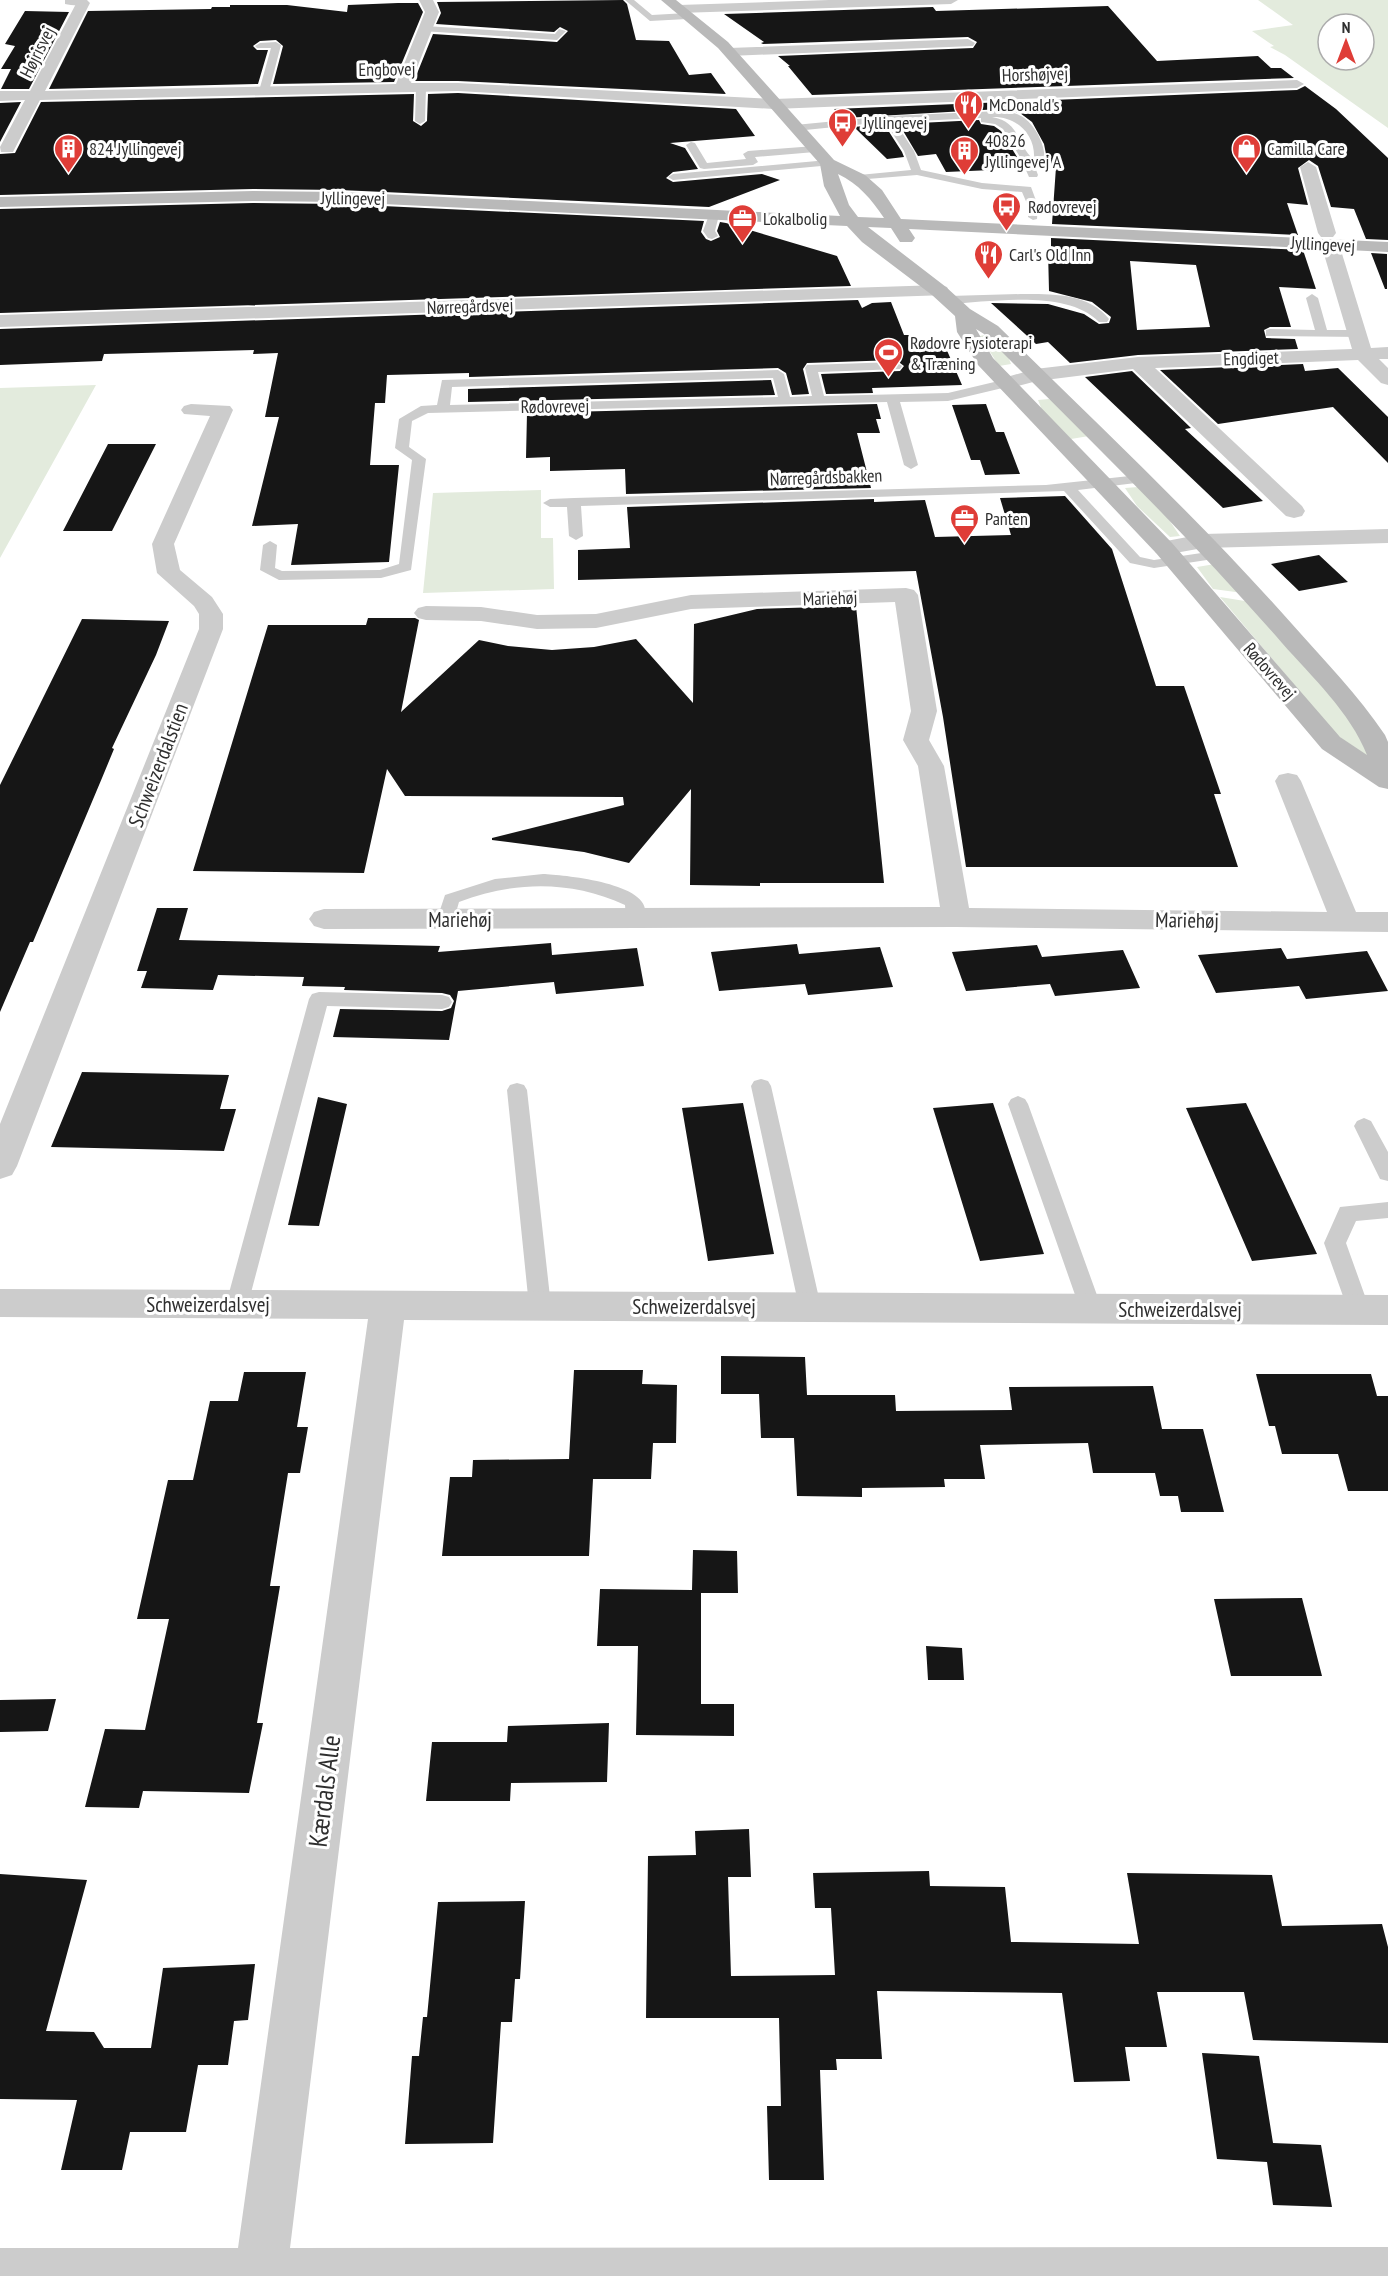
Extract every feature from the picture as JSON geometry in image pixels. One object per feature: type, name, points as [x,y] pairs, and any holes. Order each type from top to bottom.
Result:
[{"type":"street","points":[[402,88],[432,12],[428,0]]},
{"type":"street","points":[[678,8],[951,0]]},
{"type":"street","name":"Højrisvej","points":[[7,149],[36,96],[76,2]]},
{"type":"street","name":"Rødovrevej","points":[[678,8],[729,52],[828,163],[858,178],[876,194],[951,302],[984,361],[1170,554],[1331,742],[1388,781]]},
{"type":"street","points":[[729,52],[968,43]]},
{"type":"street","name":"Horshøjvej","points":[[774,104],[1297,84]]},
{"type":"street","name":"Engbovej","points":[[0,96],[471,88],[774,104]]},
{"type":"street","name":"Rødovrevej","points":[[828,163],[830,183],[848,215],[891,258],[991,330],[1209,548],[1337,690],[1372,735],[1388,774]]},
{"type":"street","name":"Jyllingevej","points":[[1308,167],[1329,239]]},
{"type":"street","name":"Jyllingevej","points":[[0,192],[319,187],[848,215],[898,225],[1329,239],[1388,236]]},
{"type":"street","name":"Jyllingevej","points":[[0,202],[241,196],[340,197],[714,215],[848,215],[887,210],[1033,217],[1329,239],[1388,247]]},
{"type":"street","points":[[1329,239],[1363,354],[1388,379]]},
{"type":"street","name":"Nørregårdsvej","points":[[0,321],[951,302]]},
{"type":"street","name":"Engdiget","points":[[1006,382],[1035,375],[1138,363],[1388,353]]},
{"type":"street","points":[[1138,363],[1294,511]]},
{"type":"street","name":"Schweizerdalstien","points":[[0,1166],[211,629],[211,614],[204,602],[169,573],[163,544],[223,411],[191,410]]},
{"type":"street","points":[[1170,554],[1209,548],[1388,536]]},
{"type":"street","name":"Mariehøj","points":[[426,613],[481,614],[537,622],[596,621],[691,602],[906,595],[924,711],[916,740],[931,766],[956,917]]},
{"type":"street","points":[[1288,781],[1347,922]]},
{"type":"street","name":"Mariehøj","points":[[324,919],[956,917],[1388,922]]},
{"type":"street","name":"Schweizerdalsvej","points":[[0,1304],[1374,1310]]},
{"type":"street","name":"Kærdals Alle","points":[[260,2274],[388,1305]]},
{"type":"street","points":[[0,2274],[1388,2273]]},
{"type":"lane","points":[[629,0],[650,18],[678,8]]},
{"type":"lane","points":[[425,29],[557,37],[562,31]]},
{"type":"lane","points":[[260,46],[276,45],[264,91]]},
{"type":"lane","points":[[420,121],[421,88]]},
{"type":"lane","points":[[795,128],[888,119],[1007,115],[1020,119],[1040,149],[1039,163],[1025,164]]},
{"type":"lane","points":[[888,119],[931,123],[988,120],[1006,126],[1025,164],[1033,173],[1027,189],[1033,206],[1033,217]]},
{"type":"lane","points":[[888,119],[909,151],[917,170]]},
{"type":"lane","points":[[691,145],[704,165],[753,162],[748,154],[815,149]]},
{"type":"lane","points":[[673,177],[828,163]]},
{"type":"lane","points":[[858,178],[944,168]]},
{"type":"lane","points":[[917,170],[982,186],[1027,189]]},
{"type":"lane","points":[[712,236],[709,231],[714,215]]},
{"type":"lane","points":[[951,302],[1043,298],[1073,301],[1090,307],[1103,320]]},
{"type":"lane","points":[[1312,298],[1322,332]]},
{"type":"lane","points":[[1270,333],[1357,334]]},
{"type":"lane","points":[[819,400],[811,368],[896,366]]},
{"type":"lane","points":[[443,409],[446,383],[778,374],[784,400]]},
{"type":"lane","name":"Rødovrevej","points":[[270,544],[267,570],[279,576],[381,574],[405,567],[419,459],[402,447],[406,419],[426,409],[948,397],[1006,382]]},
{"type":"lane","points":[[892,398],[910,465]]},
{"type":"lane","name":"Nørregårdsbakken","points":[[550,503],[1068,487],[1139,479]]},
{"type":"lane","points":[[1068,487],[1135,560],[1154,564],[1170,554]]},
{"type":"lane","points":[[574,502],[576,536]]},
{"type":"lane","points":[[446,919],[452,899],[491,886],[530,880],[575,882],[612,890],[634,902],[635,918]]},
{"type":"lane","points":[[237,1304],[319,999],[442,1002]]},
{"type":"lane","points":[[761,1086],[810,1307]]},
{"type":"lane","points":[[517,1090],[540,1306]]},
{"type":"lane","points":[[1018,1104],[1091,1309]]},
{"type":"lane","points":[[1364,1126],[1388,1173]]},
{"type":"lane","points":[[1374,1310],[1335,1243],[1348,1213],[1388,1210]]},
{"type":"shaded area","points":[[1258,0],[1388,0],[1388,128],[1285,55],[1270,47],[1274,46],[1252,31],[1293,25]]},
{"type":"shaded area","points":[[990,335],[1005,349],[1011,364],[999,366],[980,336]]},
{"type":"shaded area","points":[[96,385],[0,558],[0,388]]},
{"type":"shaded area","points":[[1049,399],[1062,407],[1089,436],[1071,439],[1042,410],[1038,400]]},
{"type":"shaded area","points":[[1138,487],[1167,517],[1180,536],[1170,537],[1137,506],[1125,488]]},
{"type":"shaded area","points":[[541,490],[541,538],[553,538],[554,589],[423,593],[433,493]]},
{"type":"shaded area","points":[[1215,564],[1243,593],[1213,589],[1197,567]]},
{"type":"shaded area","points":[[1220,597],[1251,602],[1355,724],[1373,756],[1366,760],[1333,731]]},
{"type":"building","points":[[623,0],[627,4],[636,40],[669,41],[689,75],[711,73],[726,94],[458,81],[414,81],[433,34],[557,42],[568,31],[560,27],[554,32],[436,24],[441,13],[437,2]]},
{"type":"building","points":[[418,3],[423,12],[394,82],[273,84],[283,46],[276,40],[260,41],[253,46],[257,50],[268,50],[258,84],[49,89],[88,11],[287,5],[347,12],[348,5]]},
{"type":"building","points":[[1108,6],[1157,61],[1258,56],[1271,68],[1281,68],[1294,78],[812,95],[788,66],[790,66],[778,56],[973,48],[977,42],[968,37],[763,44],[761,43],[764,42],[724,14],[933,7],[936,11]]},
{"type":"building","points":[[25,11],[69,12],[29,89],[1,89],[11,69],[1,69],[15,46],[5,44]]},
{"type":"building","points":[[1305,86],[1336,109],[1388,158],[1388,240],[1366,239],[1354,209],[1331,207],[1318,166],[1309,160],[1298,168],[1308,205],[1287,203],[1298,235],[1052,224],[1056,167],[1041,168],[1047,159],[1044,144],[1032,122],[1020,113],[1000,109],[844,118],[834,109],[1297,90]]},
{"type":"building","points":[[458,93],[736,109],[755,136],[670,143],[685,148],[698,169],[673,172],[666,178],[673,182],[762,174],[780,180],[709,207],[340,190],[253,189],[0,195],[0,154],[15,153],[41,102],[414,94],[413,121],[421,126],[427,121],[428,94]]},
{"type":"building","points":[[21,102],[0,142],[0,103]]},
{"type":"building","points":[[979,120],[981,124],[994,126],[1001,131],[1019,160],[1014,162],[1015,169],[946,172],[936,154],[918,156],[899,124]]},
{"type":"building","points":[[884,124],[904,157],[887,159],[854,127]]},
{"type":"building","points":[[253,203],[340,204],[704,221],[701,232],[706,239],[711,241],[720,237],[717,231],[720,222],[837,256],[851,286],[0,313],[0,209]]},
{"type":"building","points":[[1051,238],[1303,250],[1316,289],[1279,287],[1291,327],[1270,327],[1264,330],[1266,338],[1295,339],[1298,349],[1138,355],[1070,363],[1048,342],[1036,344],[991,303],[1048,304],[1084,314],[1099,324],[1109,323],[1111,317],[1092,302],[1049,291],[1048,250],[1051,250]],"holes":[[[1130,261],[1196,265],[1210,327],[1137,330]]]},
{"type":"building","points":[[1371,253],[1387,254],[1387,289],[1385,289]]},
{"type":"building","points":[[858,300],[862,308],[872,303],[891,302],[904,335],[916,335],[918,340],[942,339],[962,385],[872,388],[873,393],[826,394],[821,374],[900,371],[904,366],[896,360],[807,363],[803,369],[809,394],[792,395],[786,373],[778,368],[469,377],[469,373],[387,375],[385,403],[375,403],[370,465],[399,465],[389,562],[291,565],[298,524],[252,526],[279,417],[265,417],[278,353],[253,354],[254,350],[104,354],[102,361],[0,365],[0,329]]},
{"type":"building","points":[[1303,364],[1305,371],[1338,368],[1388,417],[1388,463],[1333,407],[1218,424],[1160,370]]},
{"type":"building","points":[[1132,371],[1191,428],[1185,429],[1263,501],[1223,508],[1085,377]]},
{"type":"building","points":[[771,380],[775,395],[468,402],[468,389]]},
{"type":"building","points":[[877,404],[881,419],[876,419],[880,433],[857,433],[871,488],[626,494],[625,469],[550,471],[550,457],[526,458],[527,413]]},
{"type":"building","points":[[986,404],[996,432],[1004,432],[1020,474],[985,475],[980,460],[971,460],[952,405]]},
{"type":"building","points":[[108,444],[156,444],[112,531],[63,531]]},
{"type":"building","points":[[1065,496],[1112,549],[1156,686],[1184,686],[1221,794],[1214,794],[1238,867],[966,867],[943,717],[916,571],[578,580],[578,550],[630,548],[627,507],[874,499],[874,502],[925,500],[935,537],[1011,535],[1000,498]]},
{"type":"building","points":[[1319,555],[1348,582],[1299,591],[1271,564]]},
{"type":"building","points":[[856,606],[884,883],[690,885],[691,789],[629,863],[584,852],[492,840],[492,838],[624,805],[623,797],[405,796],[387,769],[364,873],[193,871],[268,625],[366,625],[368,618],[415,618],[419,620],[401,712],[479,640],[508,646],[552,650],[594,647],[636,639],[693,703],[694,624],[757,609]]},
{"type":"building","points":[[82,619],[169,621],[156,655],[112,748],[114,749],[33,942],[30,942],[0,1012],[0,785]]},
{"type":"building","points":[[157,908],[188,908],[179,940],[440,946],[438,952],[551,943],[552,955],[637,948],[644,986],[556,994],[554,982],[458,991],[449,1040],[333,1037],[340,1009],[442,1011],[451,1008],[454,1001],[450,995],[442,993],[344,990],[345,987],[302,986],[304,977],[218,975],[213,990],[141,988],[147,971],[137,971]]},
{"type":"building","points":[[797,944],[799,954],[880,947],[893,987],[808,995],[805,984],[719,991],[711,952]]},
{"type":"building","points":[[1037,945],[1042,957],[1123,950],[1140,988],[1055,996],[1050,984],[966,991],[952,952]]},
{"type":"building","points":[[1281,948],[1287,959],[1367,951],[1388,991],[1306,999],[1299,986],[1216,993],[1198,955]]},
{"type":"building","points":[[82,1072],[229,1075],[220,1109],[236,1109],[224,1151],[51,1147]]},
{"type":"building","points":[[318,1097],[347,1104],[319,1226],[288,1225]]},
{"type":"building","points":[[743,1103],[774,1254],[708,1261],[682,1108]]},
{"type":"building","points":[[993,1103],[1044,1254],[980,1261],[933,1108]]},
{"type":"building","points":[[1246,1103],[1317,1254],[1252,1261],[1186,1108]]},
{"type":"building","points":[[721,1356],[805,1357],[807,1395],[895,1395],[896,1411],[1012,1410],[1009,1387],[1153,1386],[1162,1429],[1203,1429],[1224,1512],[1181,1512],[1178,1496],[1160,1496],[1155,1473],[1093,1473],[1088,1443],[980,1445],[985,1479],[944,1479],[945,1487],[862,1488],[862,1497],[797,1496],[794,1438],[761,1438],[759,1394],[721,1394]]},
{"type":"building","points":[[574,1370],[643,1370],[642,1384],[677,1385],[676,1443],[653,1443],[651,1479],[593,1479],[589,1556],[442,1556],[450,1477],[472,1477],[473,1460],[569,1459]]},
{"type":"building","points":[[244,1372],[306,1372],[297,1427],[308,1427],[300,1473],[288,1473],[270,1586],[280,1586],[257,1723],[263,1723],[249,1793],[143,1791],[139,1808],[85,1807],[105,1729],[145,1730],[169,1619],[137,1619],[168,1480],[193,1480],[210,1401],[238,1401]]},
{"type":"building","points":[[1256,1374],[1371,1374],[1377,1396],[1388,1396],[1388,1491],[1348,1491],[1338,1454],[1282,1454],[1275,1426],[1269,1426]]},
{"type":"building","points":[[693,1550],[737,1551],[738,1593],[701,1593],[701,1704],[734,1704],[734,1736],[636,1735],[638,1646],[597,1646],[600,1589],[692,1590]]},
{"type":"building","points":[[1302,1598],[1322,1676],[1231,1676],[1214,1599]]},
{"type":"building","points":[[926,1646],[962,1648],[964,1680],[928,1680]]},
{"type":"building","points":[[56,1699],[48,1731],[0,1732],[0,1700]]},
{"type":"building","points":[[609,1723],[607,1782],[511,1783],[510,1801],[426,1801],[432,1742],[507,1742],[508,1726]]},
{"type":"building","points":[[749,1829],[751,1877],[728,1877],[731,1976],[835,1975],[831,1908],[815,1908],[813,1873],[929,1871],[930,1886],[1005,1887],[1011,1942],[1139,1944],[1127,1873],[1272,1875],[1282,1926],[1382,1924],[1388,1947],[1388,2043],[1253,2040],[1244,1992],[1157,1992],[1167,2047],[1125,2047],[1130,2081],[1074,2082],[1062,1993],[877,1991],[882,2059],[836,2059],[837,2070],[820,2070],[824,2180],[769,2180],[767,2106],[781,2106],[779,2018],[646,2018],[648,1856],[696,1855],[695,1831]]},
{"type":"building","points":[[0,1874],[87,1880],[46,2031],[94,2032],[104,2048],[151,2048],[163,1968],[255,1964],[248,2020],[234,2021],[228,2065],[198,2065],[186,2132],[130,2132],[122,2170],[61,2170],[77,2100],[0,2099]]},
{"type":"building","points":[[525,1901],[520,1979],[515,1979],[512,2022],[501,2022],[493,2143],[405,2144],[412,2056],[419,2056],[423,2017],[427,2017],[438,1902]]},
{"type":"building","points":[[1202,2053],[1259,2056],[1273,2143],[1321,2145],[1332,2207],[1273,2205],[1267,2162],[1217,2159]]},
{"type":"place","name":"McDonald's","points":[[968,130]]},
{"type":"place","name":"Jyllingevej","points":[[842,148]]},
{"type":"place","name":"824 Jyllingevej","points":[[68,174]]},
{"type":"place","name":"Camilla Care","points":[[1246,174]]},
{"type":"place","name":"40826 Jyllingevej A","points":[[964,176]]},
{"type":"place","name":"Rødovrevej","points":[[1007,232]]},
{"type":"place","name":"Lokalbolig","points":[[742,244]]},
{"type":"place","name":"Carl's Old Inn","points":[[988,280]]},
{"type":"place","name":"Rødovre Fysioterapi & Træning","points":[[889,378]]},
{"type":"place","name":"Panten","points":[[964,544]]}]
